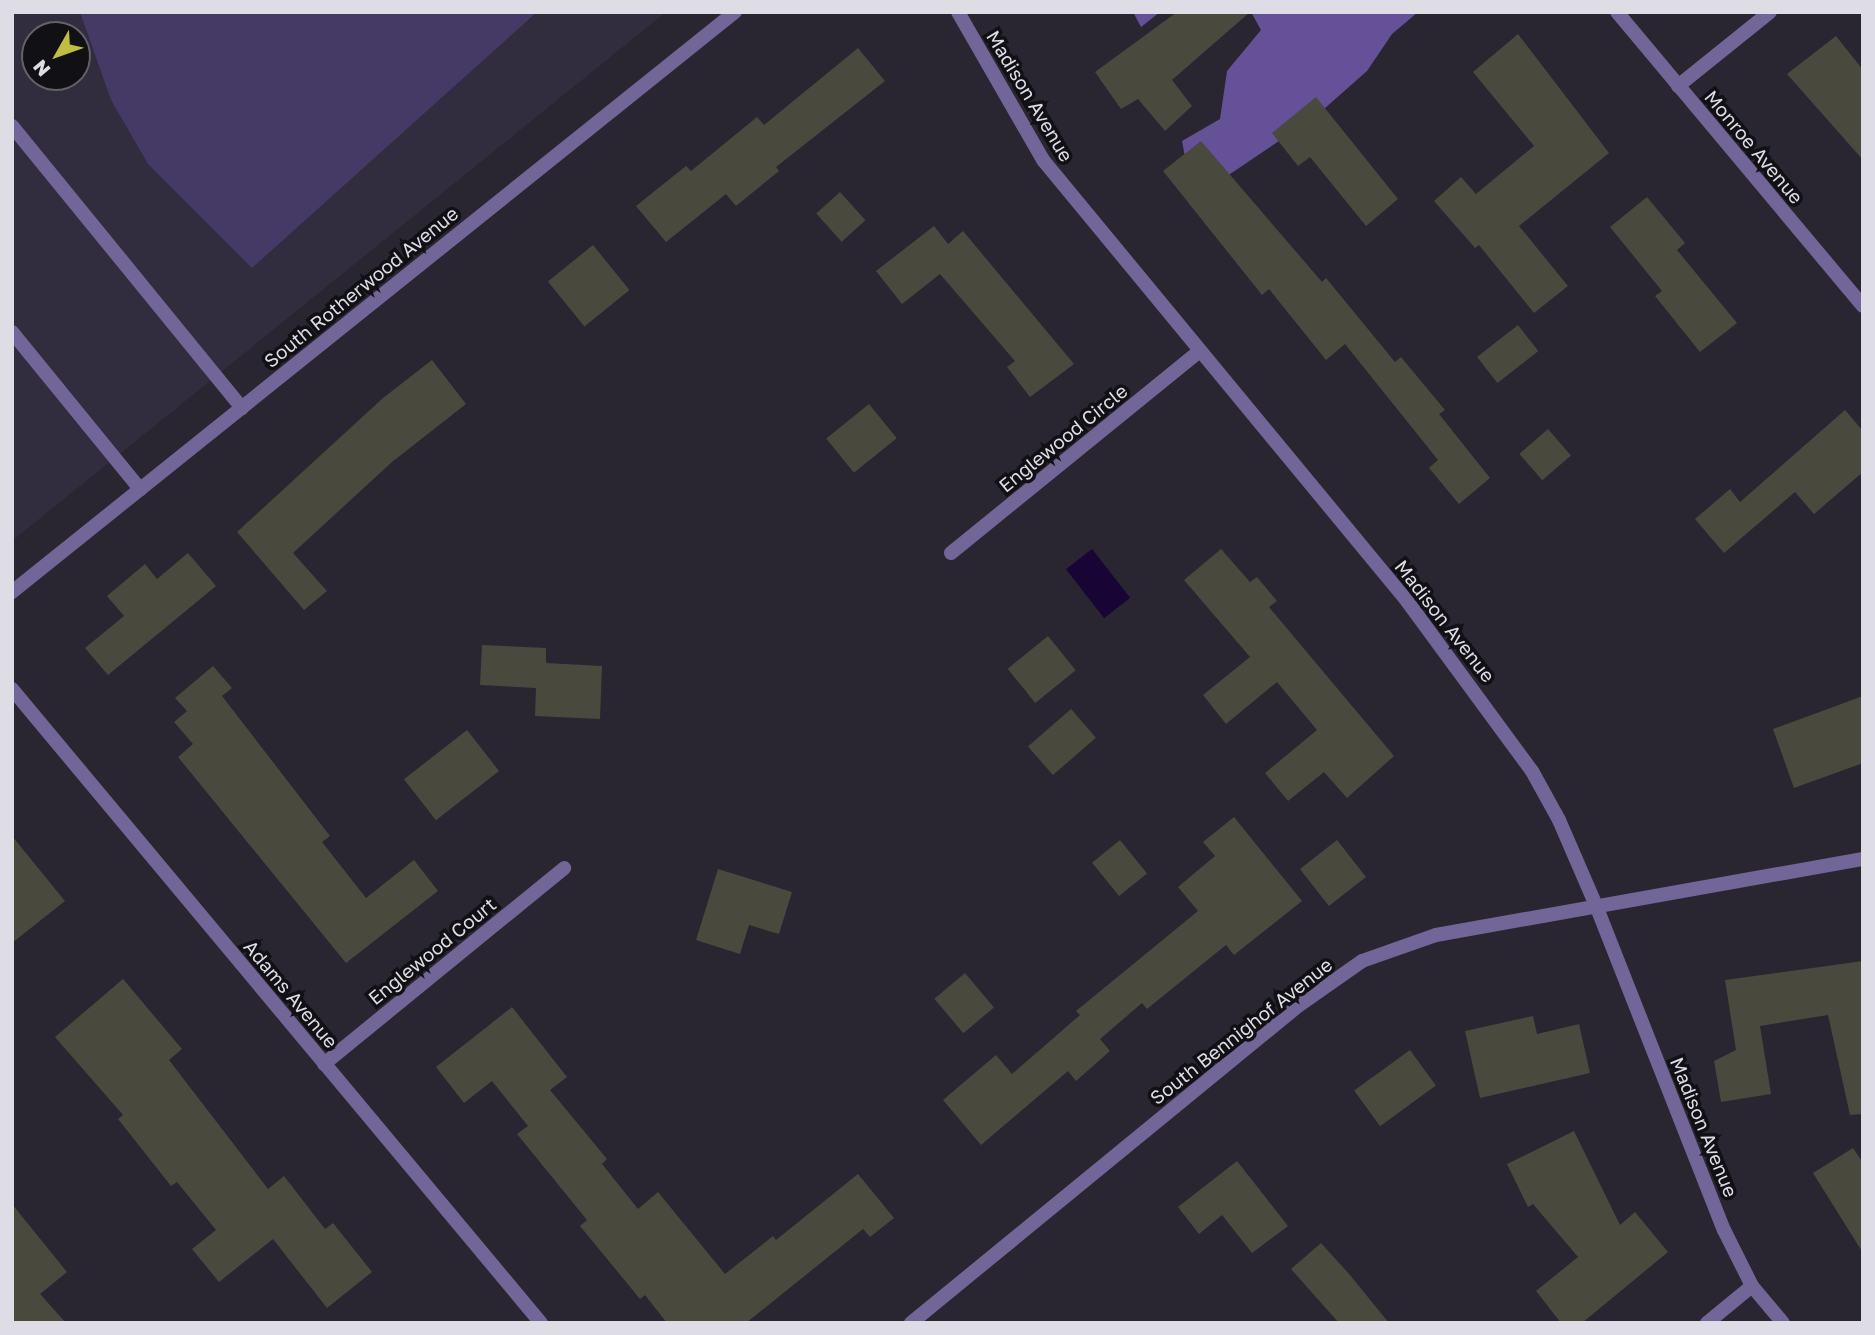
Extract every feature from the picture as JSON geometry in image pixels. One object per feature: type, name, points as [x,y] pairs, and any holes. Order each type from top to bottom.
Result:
[{"type":"street","name":"South Rotherwood Avenue","points":[[12,592],[734,12]]},
{"type":"street","name":"Madison Avenue","points":[[958,12],[1043,160],[1407,601],[1505,731],[1559,820],[1597,908],[1724,1230],[1752,1286],[1783,1323]]},
{"type":"street","name":"Monroe Avenue","points":[[1617,12],[1863,306]]},
{"type":"street","points":[[1678,86],[1770,12]]},
{"type":"street","points":[[12,126],[242,408]]},
{"type":"street","points":[[12,332],[140,489]]},
{"type":"street","name":"Englewood Circle","points":[[951,553],[1199,352]]},
{"type":"street","name":"Adams Avenue","points":[[12,689],[541,1323]]},
{"type":"street","name":"South Bennighof Avenue","points":[[911,1323],[1298,1006],[1362,961],[1436,935],[1863,859]]},
{"type":"street","name":"Englewood Court","points":[[324,1064],[564,869]]},
{"type":"street","points":[[1707,1323],[1752,1286]]},
{"type":"shaded area","points":[[12,12],[666,12],[12,541]]},
{"type":"shaded area","points":[[80,12],[537,12],[252,268],[148,164],[111,100],[91,43],[91,21],[83,21]]},
{"type":"shaded area","points":[[1133,12],[1160,12],[1141,27]]},
{"type":"shaded area","points":[[1251,12],[1418,12],[1392,34],[1367,71],[1316,116],[1193,199],[1182,141],[1220,119],[1227,71],[1261,30]]},
{"type":"shaded area","points":[[1092,549],[1130,598],[1104,618],[1066,569]]},
{"type":"building","points":[[1177,12],[1250,12],[1172,80],[1192,106],[1165,131],[1138,99],[1121,109],[1095,72]]},
{"type":"building","points":[[1518,34],[1609,153],[1519,226],[1568,286],[1534,313],[1479,245],[1475,248],[1434,201],[1461,177],[1476,194],[1534,146],[1473,72]]},
{"type":"building","points":[[1836,36],[1863,70],[1863,160],[1787,74]]},
{"type":"building","points":[[858,48],[885,81],[776,167],[779,171],[736,206],[726,194],[666,242],[636,206],[686,166],[691,171],[757,117],[764,125]]},
{"type":"building","points":[[1316,97],[1398,199],[1366,226],[1310,157],[1298,166],[1272,133]]},
{"type":"building","points":[[1201,141],[1322,282],[1326,278],[1395,362],[1401,357],[1445,410],[1439,414],[1490,478],[1459,504],[1429,468],[1438,460],[1345,344],[1326,360],[1269,289],[1262,295],[1163,171]]},
{"type":"building","points":[[840,192],[865,220],[842,242],[816,213]]},
{"type":"building","points":[[1647,197],[1685,243],[1677,250],[1737,323],[1700,352],[1655,296],[1662,291],[1610,227]]},
{"type":"building","points":[[934,226],[948,244],[963,231],[1074,364],[1030,397],[1007,367],[1015,361],[940,274],[902,304],[876,271]]},
{"type":"building","points":[[593,245],[630,290],[584,327],[548,282]]},
{"type":"building","points":[[1518,325],[1538,351],[1497,383],[1477,357]]},
{"type":"building","points":[[432,360],[466,404],[392,462],[293,553],[327,591],[304,610],[237,532],[383,398]]},
{"type":"building","points":[[869,404],[897,438],[854,473],[826,439]]},
{"type":"building","points":[[1845,410],[1863,431],[1863,472],[1814,514],[1795,492],[1724,553],[1695,519],[1730,489],[1740,502]]},
{"type":"building","points":[[1548,429],[1571,455],[1542,480],[1519,454]]},
{"type":"building","points":[[1221,549],[1250,582],[1257,577],[1277,601],[1269,607],[1394,756],[1347,798],[1324,772],[1288,801],[1265,773],[1317,730],[1277,682],[1226,724],[1203,695],[1250,657],[1184,580]]},
{"type":"building","points":[[188,553],[216,586],[108,675],[85,648],[124,616],[107,596],[145,564],[157,579]]},
{"type":"building","points":[[1048,636],[1076,670],[1035,703],[1008,669]]},
{"type":"building","points":[[482,645],[546,648],[546,663],[602,666],[600,719],[535,716],[536,688],[480,685]]},
{"type":"building","points":[[213,666],[232,688],[222,696],[330,836],[322,842],[366,898],[414,860],[438,891],[346,963],[178,757],[193,744],[174,722],[187,711],[175,698]]},
{"type":"building","points":[[1863,696],[1863,763],[1794,788],[1773,729]]},
{"type":"building","points":[[1071,709],[1096,738],[1053,775],[1028,746]]},
{"type":"building","points":[[467,730],[499,771],[436,820],[404,779]]},
{"type":"building","points":[[1234,817],[1302,901],[1234,955],[1226,945],[1147,1009],[1142,1003],[1100,1039],[1110,1051],[1076,1081],[1068,1071],[981,1145],[943,1100],[996,1055],[1012,1074],[1080,1015],[1076,1011],[1198,911],[1178,887],[1215,856],[1203,842]]},
{"type":"building","points":[[12,836],[65,901],[12,943]]},
{"type":"building","points":[[1120,840],[1147,873],[1119,896],[1092,863]]},
{"type":"building","points":[[1337,840],[1366,877],[1329,906],[1300,869]]},
{"type":"building","points":[[718,869],[792,892],[779,934],[749,925],[740,954],[696,940]]},
{"type":"building","points":[[1863,961],[1863,1114],[1850,1115],[1828,1015],[1760,1026],[1771,1094],[1721,1102],[1714,1061],[1736,1050],[1725,980]]},
{"type":"building","points":[[965,973],[994,1007],[963,1033],[934,999]]},
{"type":"building","points":[[123,979],[182,1049],[169,1060],[268,1189],[284,1176],[325,1229],[333,1223],[372,1272],[327,1308],[273,1239],[219,1282],[192,1249],[216,1230],[177,1182],[171,1186],[118,1119],[123,1115],[55,1037]]},
{"type":"building","points":[[512,1007],[567,1077],[550,1090],[607,1159],[602,1164],[638,1209],[658,1192],[725,1274],[773,1236],[776,1240],[858,1174],[894,1218],[870,1237],[863,1229],[746,1323],[667,1323],[645,1295],[640,1299],[580,1226],[587,1220],[517,1134],[528,1126],[492,1081],[464,1103],[436,1067]]},
{"type":"building","points":[[1533,1016],[1537,1034],[1579,1024],[1590,1073],[1480,1098],[1465,1031]]},
{"type":"building","points":[[1410,1050],[1436,1086],[1380,1126],[1354,1091]]},
{"type":"building","points":[[1574,1131],[1620,1225],[1635,1212],[1668,1252],[1582,1323],[1561,1323],[1536,1291],[1578,1257],[1533,1204],[1528,1207],[1507,1164]]},
{"type":"building","points":[[1853,1148],[1863,1163],[1863,1253],[1813,1173]]},
{"type":"building","points":[[1237,1161],[1288,1226],[1252,1253],[1222,1215],[1199,1234],[1178,1207]]},
{"type":"building","points":[[12,1204],[67,1272],[40,1294],[66,1323],[12,1323]]},
{"type":"building","points":[[1321,1243],[1389,1323],[1339,1323],[1291,1269]]}]
